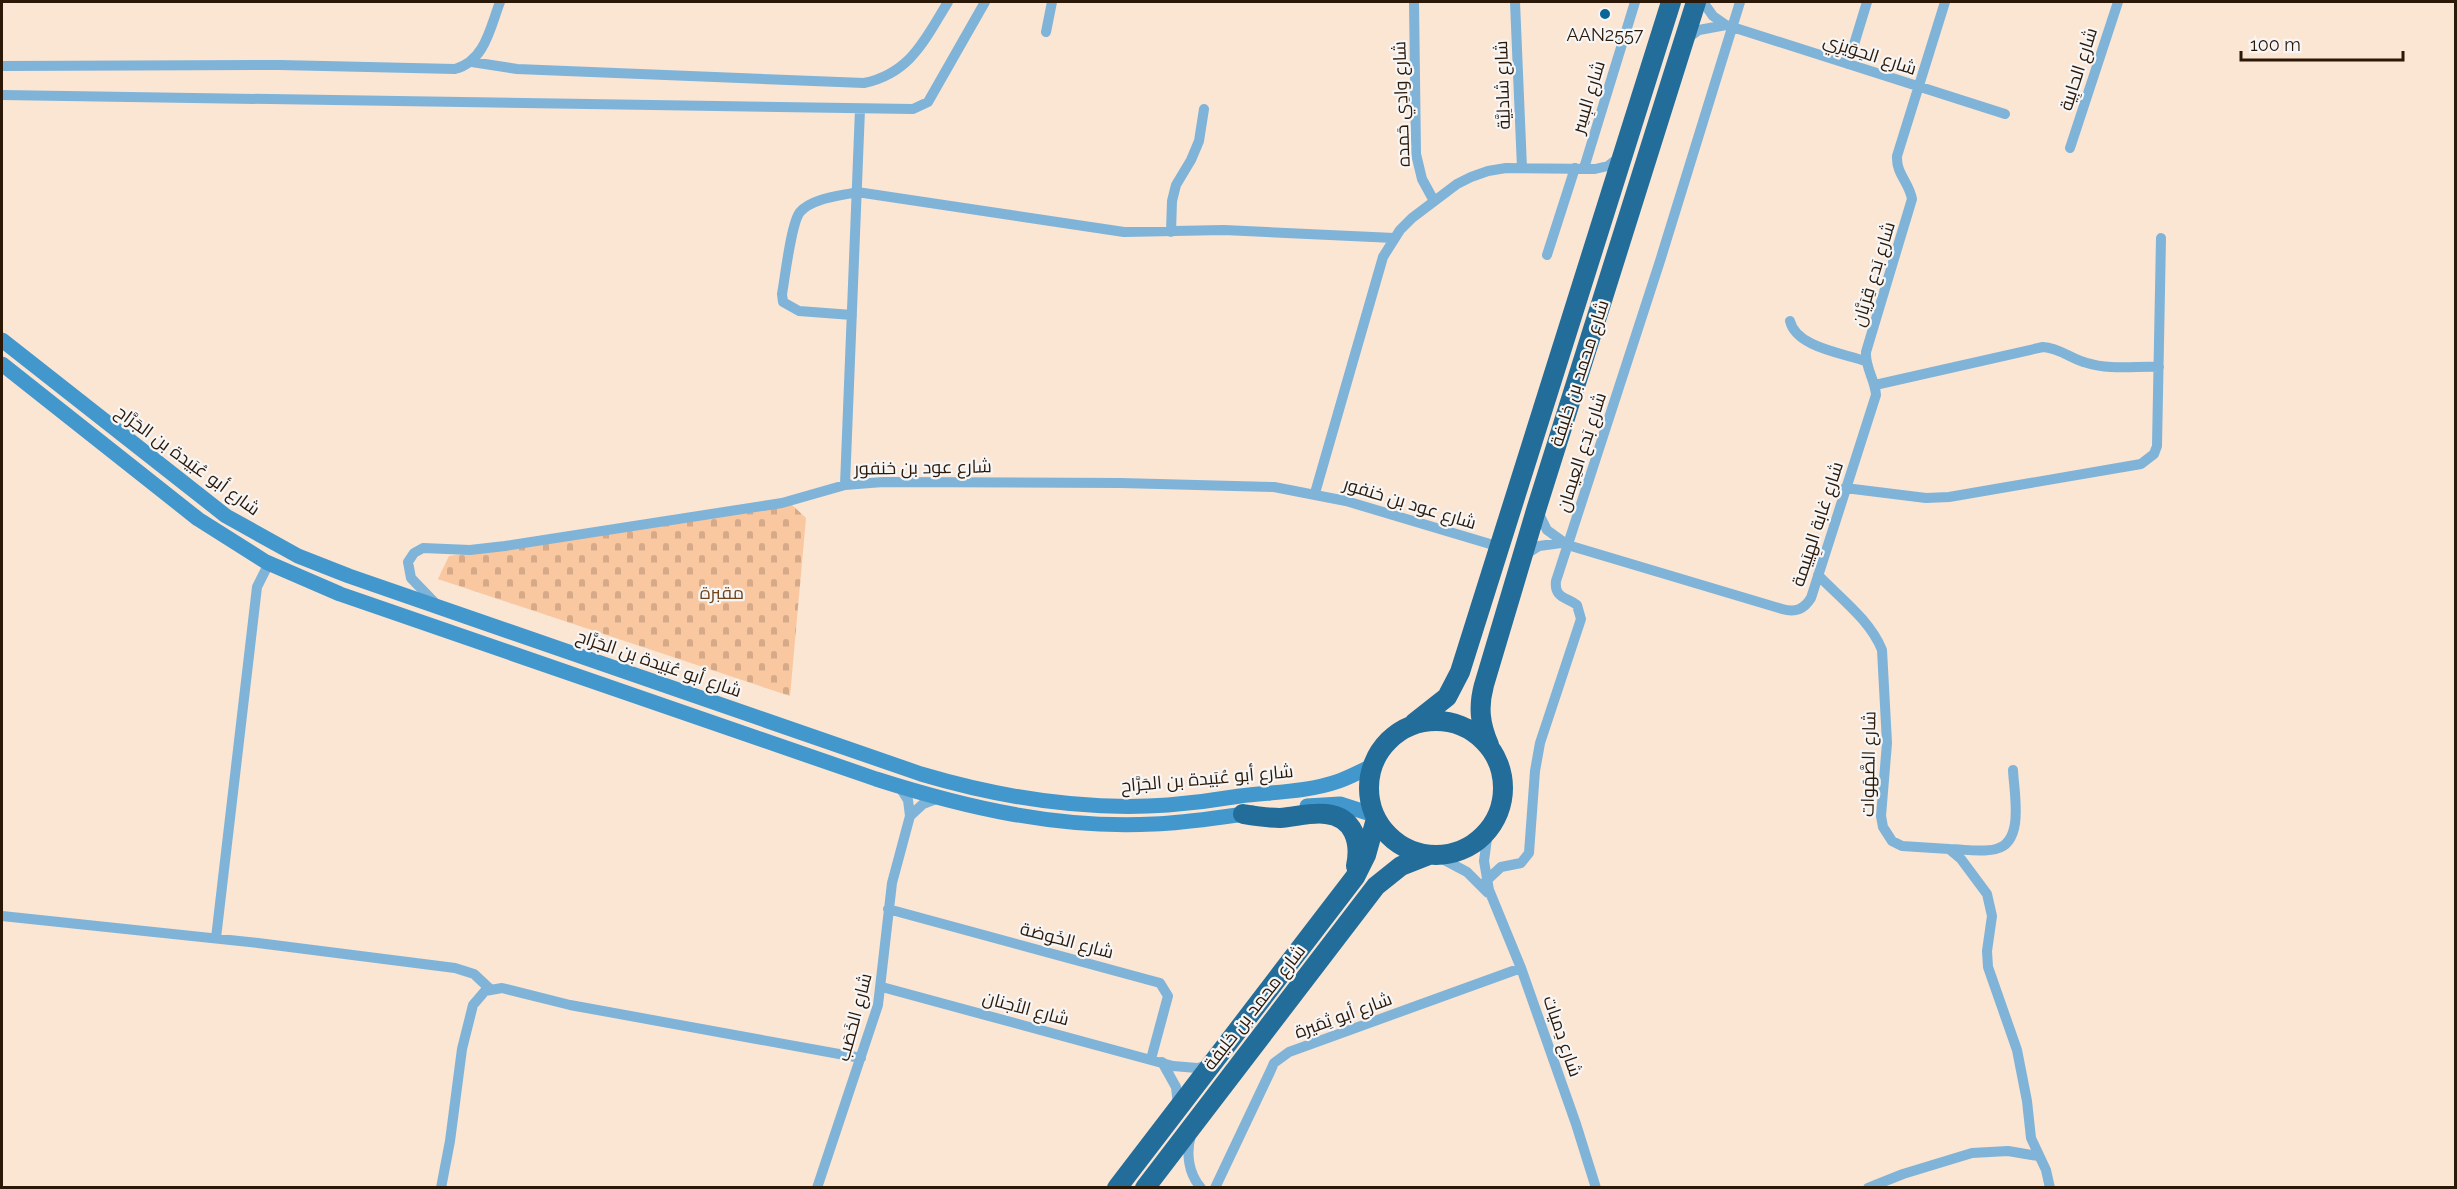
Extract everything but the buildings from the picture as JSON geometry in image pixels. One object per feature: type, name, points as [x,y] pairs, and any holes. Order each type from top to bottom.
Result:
[{"type":"highway","name":"شارع محمد بن خليفة","points":[[1414,723],[1437,707],[1454,685],[1472,637],[1671,2]]},
{"type":"highway","name":"شارع محمد بن خليفة","points":[[1489,745],[1480,718],[1480,701],[1521,558],[1696,2]]},
{"type":"highway","points":[[1435,720],[1455,723],[1474,731],[1489,745],[1500,765],[1504,788],[1500,811],[1488,831],[1473,844],[1455,852],[1432,855],[1413,851],[1398,843],[1385,832],[1375,817],[1369,799],[1368,782],[1378,752],[1388,740],[1400,730],[1414,723],[1435,720]]},
{"type":"highway","points":[[1243,814],[1276,818],[1325,813],[1342,819],[1354,832],[1358,841],[1359,850],[1354,877]]},
{"type":"highway","name":"شارع محمد بن خليفة","points":[[1117,1188],[1354,877],[1366,855],[1375,817]]},
{"type":"highway","name":"شارع محمد بن خليفة","points":[[1145,1188],[1376,886],[1401,866],[1432,855]]},
{"type":"main road","name":"شارع أبو عُبَيدة بن الجَرَّاح","points":[[2,340],[226,516],[298,556],[439,608],[921,774],[967,787],[1025,799],[1096,806],[1179,804],[1315,787],[1338,781],[1372,766]]},
{"type":"main road","name":"شارع أبو عُبَيدة بن الجَرَّاح","points":[[2,364],[198,519],[269,563],[340,594],[899,786],[1012,815],[1101,824],[1179,822],[1340,804],[1375,817]]},
{"type":"street","points":[[472,62],[483,46],[500,2]]},
{"type":"street","points":[[2,66],[280,65],[455,69],[472,62],[517,69],[864,83],[886,77],[913,57],[948,2]]},
{"type":"street","points":[[2,96],[913,109],[928,102],[985,2]]},
{"type":"street","points":[[1046,32],[1052,2]]},
{"type":"street","name":"شارع وادِي حَمده","points":[[1414,2],[1416,154],[1422,179],[1434,201]]},
{"type":"street","name":"شارع شادلِيَّة","points":[[1515,2],[1522,168]]},
{"type":"street","name":"شارع البِسِر","points":[[1547,255],[1564,198],[1579,168],[1635,2]]},
{"type":"street","name":"شارع الحِوَيزِي","points":[[1703,2],[1713,16],[1729,26],[2005,114]]},
{"type":"street","name":"شارع بَدع العِيمان","points":[[1486,881],[1501,867],[1525,860],[1530,849],[1535,771],[1540,743],[1581,619],[1577,605],[1562,598],[1556,591],[1557,581],[1660,261],[1729,26],[1740,2]]},
{"type":"street","points":[[1848,64],[1868,2]]},
{"type":"street","points":[[1917,86],[1945,2]]},
{"type":"street","name":"شارع الحابِية","points":[[2070,148],[2118,2]]},
{"type":"street","points":[[1684,41],[1699,30],[1729,26]]},
{"type":"street","name":"شارع بَدع قِرَيَّان","points":[[1865,361],[1911,206],[1911,191],[1899,174],[1898,156],[1917,86]]},
{"type":"street","points":[[845,485],[860,109]]},
{"type":"street","points":[[1171,232],[1172,201],[1176,186],[1199,141],[1204,109]]},
{"type":"street","points":[[1315,493],[1378,272],[1383,257],[1394,238],[1434,201],[1471,177],[1488,171],[1522,168],[1608,166],[1625,152]]},
{"type":"street","points":[[1579,168],[1605,178],[1611,198]]},
{"type":"street","points":[[852,315],[799,311],[789,308],[783,302],[782,294],[795,223],[801,212],[815,203],[857,192],[1124,232],[1224,230],[1394,238]]},
{"type":"street","points":[[1845,488],[1926,498],[1949,497],[2141,464],[2154,454],[2157,446],[2161,238]]},
{"type":"street","points":[[1790,321],[1794,332],[1802,340],[1865,361],[1875,385],[2043,348],[2061,351],[2085,363],[2096,365],[2159,367]]},
{"type":"street","name":"شارع غابة الهِيَيمة","points":[[1521,558],[1539,546],[1553,543],[1568,544],[1791,611],[1806,605],[1818,575],[1873,405],[1875,385]]},
{"type":"street","name":"شارع عود بن خنفور","points":[[439,608],[411,578],[408,570],[408,562],[414,553],[423,548],[470,550],[505,546],[782,503],[845,485],[883,482],[1121,483],[1274,488],[1315,493],[1346,501],[1500,547]]},
{"type":"street","name":"شارع غابة الهِيَيمة","points":[[1537,507],[1547,530],[1568,544]]},
{"type":"street","points":[[216,938],[257,586],[269,563]]},
{"type":"street","name":"شارع الصَّهَوات","points":[[1818,575],[1866,624],[1882,650],[1887,743],[1881,816],[1885,832],[1892,841],[1902,846],[1949,849],[1995,849],[2009,841],[2015,827],[2013,770]]},
{"type":"street","points":[[899,786],[909,800],[910,816]]},
{"type":"street","points":[[910,816],[923,804],[939,798]]},
{"type":"street","name":"شارع الخَصَب","points":[[817,1188],[861,1058],[882,987],[888,909],[894,870],[910,816]]},
{"type":"street","name":"شارع دِميات","points":[[1488,831],[1484,861],[1486,881],[1521,969],[1576,1124],[1596,1188]]},
{"type":"street","points":[[1949,849],[1957,854],[1971,870],[1990,900],[1992,916],[1987,951],[1988,967],[2017,1050],[2027,1101],[2031,1138],[2046,1170],[2050,1188]]},
{"type":"street","name":"شارع دِميات","points":[[1432,855],[1467,872],[1492,898]]},
{"type":"street","name":"شارع الخَوضة","points":[[888,909],[1160,983],[1168,996],[1156,1060]]},
{"type":"street","points":[[2,915],[216,938],[455,968],[474,974],[490,989]]},
{"type":"street","name":"شارع أبو ثِمَيرة","points":[[1215,1188],[1270,1072],[1281,1057],[1289,1052],[1521,969]]},
{"type":"street","name":"شارع الأجنان","points":[[882,987],[1185,1068],[1209,1065]]},
{"type":"street","points":[[441,1188],[466,1030],[476,999],[490,989],[502,988],[591,1009],[861,1058]]},
{"type":"street","points":[[1156,1060],[1176,1087],[1178,1106]]},
{"type":"street","points":[[1193,1126],[1188,1152],[1191,1172],[1199,1186]]},
{"type":"street","points":[[1868,1188],[1903,1174],[1972,1153],[2008,1151],[2038,1156]]},
{"type":"green space","name":"مقبرة","points":[[791,504],[806,518],[790,696],[438,579],[449,556]]},
{"type":"place","name":"AAN2557","points":[[1605,14]]}]
